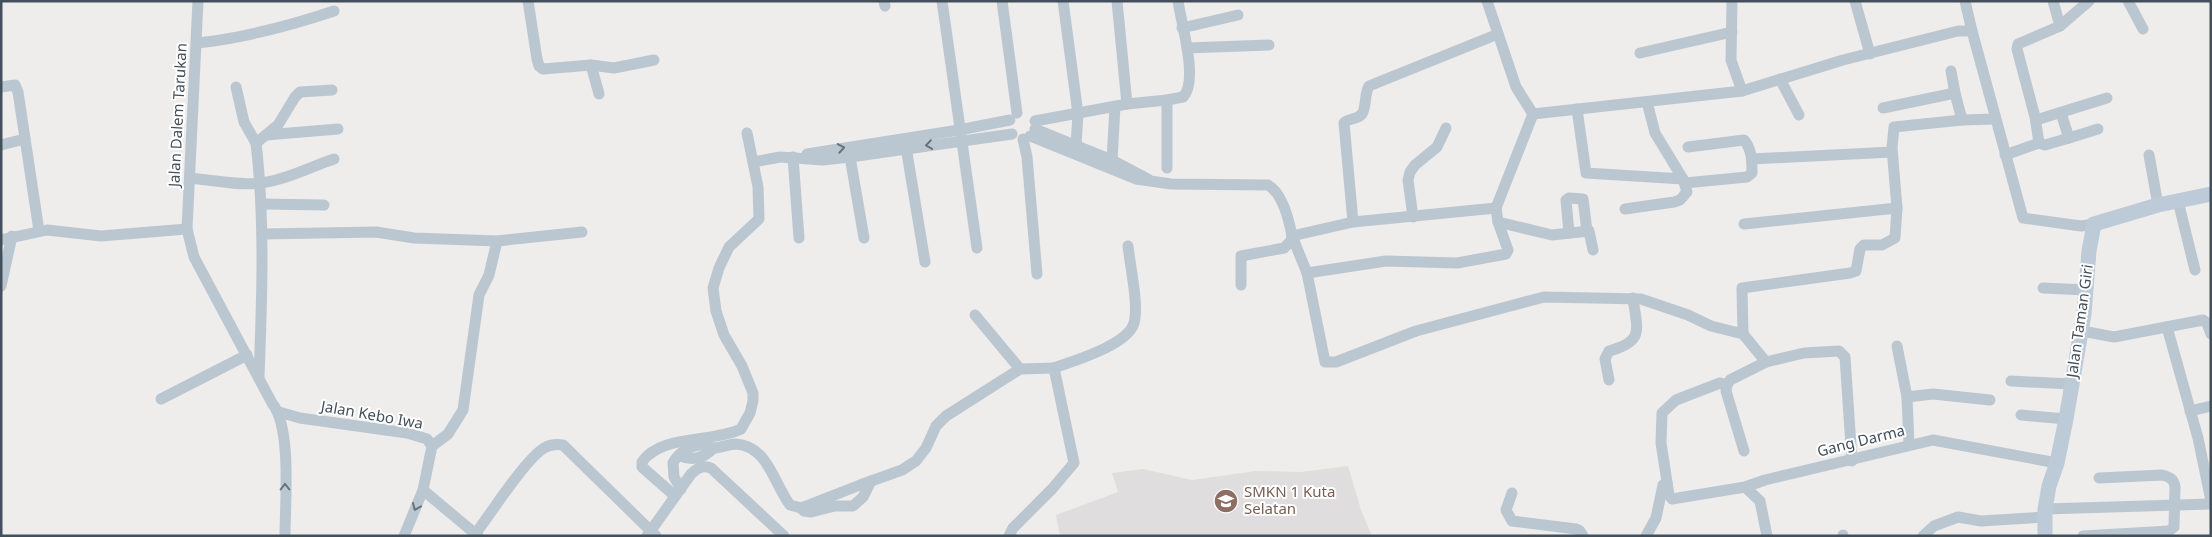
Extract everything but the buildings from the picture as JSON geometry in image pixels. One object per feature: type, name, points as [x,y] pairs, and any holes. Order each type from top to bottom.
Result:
[{"type":"street","name":"Jalan Dalem Tarukan","points":[[187,230],[198,1]]},
{"type":"street","points":[[528,1],[539,66],[549,69],[591,65],[614,68],[654,60]]},
{"type":"street","points":[[942,1],[977,248]]},
{"type":"street","points":[[1002,1],[1014,116],[1009,127],[1012,134]]},
{"type":"street","points":[[1063,1],[1078,114],[1076,145]]},
{"type":"street","points":[[1116,1],[1127,104]]},
{"type":"street","points":[[754,162],[780,157],[823,160],[850,158],[906,144],[960,135],[1012,134],[1031,131],[1078,114],[1127,104],[1183,97],[1188,90],[1187,48],[1178,1]]},
{"type":"street","points":[[1488,1],[1516,87],[1533,114]]},
{"type":"street","points":[[1732,1],[1731,60],[1742,91]]},
{"type":"street","points":[[1855,1],[1870,54]]},
{"type":"street","points":[[1965,1],[2023,218],[2082,226],[2158,205],[2211,194]]},
{"type":"street","points":[[2053,1],[2060,26]]},
{"type":"street","points":[[2040,143],[2036,120],[2017,49],[2018,44],[2060,26],[2089,1]]},
{"type":"street","points":[[2128,1],[2143,30]]},
{"type":"street","points":[[197,43],[232,39],[298,23],[334,11]]},
{"type":"street","points":[[1182,28],[1238,15]]},
{"type":"street","points":[[1533,114],[1742,91],[1958,31],[1972,31]]},
{"type":"street","points":[[1640,53],[1732,32]]},
{"type":"street","points":[[1353,222],[1344,123],[1347,120],[1360,117],[1364,112],[1369,86],[1498,34]]},
{"type":"street","points":[[1187,48],[1269,45]]},
{"type":"street","points":[[591,65],[599,94]]},
{"type":"street","points":[[1951,71],[1962,120]]},
{"type":"street","points":[[1780,79],[1799,115]]},
{"type":"street","points":[[1,87],[15,85],[18,92],[39,231]]},
{"type":"street","points":[[236,87],[244,122],[256,143],[261,183],[262,234],[259,378]]},
{"type":"street","points":[[256,143],[278,125],[300,92],[332,90]]},
{"type":"street","points":[[1883,108],[1955,93]]},
{"type":"street","points":[[2036,120],[2061,114],[2107,98]]},
{"type":"street","points":[[1167,100],[1167,168]]},
{"type":"street","points":[[1625,209],[1674,202],[1685,196],[1687,192],[1684,181],[1655,133],[1647,102]]},
{"type":"street","points":[[1112,160],[1115,107]]},
{"type":"street","points":[[1577,109],[1586,173],[1684,181],[1747,177],[1752,173],[1752,159],[1748,144],[1744,140],[1688,147]]},
{"type":"street","points":[[960,135],[1024,112],[1031,115],[1031,131],[1027,157],[1037,274]]},
{"type":"street","points":[[1307,273],[1386,261],[1457,263],[1503,255],[1508,250],[1498,222],[1496,208],[1533,114]]},
{"type":"street","points":[[2061,114],[2069,138]]},
{"type":"street","points":[[1743,334],[1742,288],[1856,271],[1860,249],[1864,246],[1882,245],[1896,238],[1897,208],[1892,152],[1894,127],[1962,120],[1995,119]]},
{"type":"street","points":[[1414,217],[1408,180],[1410,172],[1415,164],[1437,147],[1446,128]]},
{"type":"street","points":[[266,135],[338,129]]},
{"type":"street","points":[[2005,156],[2040,143],[2045,145],[2098,129]]},
{"type":"street","points":[[1031,131],[1076,145],[1112,160],[1138,172],[1152,182]]},
{"type":"street","points":[[1031,131],[1136,179],[1152,182],[1203,185],[1268,184],[1277,194],[1307,273],[1325,362],[1336,362],[1432,326],[1544,297],[1634,298],[1688,315],[1711,326],[1743,334],[1766,362]]},
{"type":"street","points":[[678,493],[642,466],[642,462],[648,454],[658,448],[729,435],[741,429],[754,401],[750,384],[742,366],[724,335],[716,311],[713,288],[719,268],[729,247],[759,219],[754,162],[748,133]]},
{"type":"street","points":[[1,145],[25,139]]},
{"type":"street","points":[[793,157],[846,147],[906,144]]},
{"type":"street","points":[[906,144],[925,262]]},
{"type":"street","points":[[1752,159],[1892,152]]},
{"type":"street","points":[[2149,155],[2158,205]]},
{"type":"street","points":[[793,157],[799,238]]},
{"type":"street","points":[[850,158],[864,238]]},
{"type":"street","points":[[190,178],[239,184],[261,183],[305,171],[334,159]]},
{"type":"street","points":[[1570,233],[1566,201],[1569,198],[1583,198],[1587,231],[1591,233],[1593,250]]},
{"type":"street","points":[[2178,201],[2195,270]]},
{"type":"street","points":[[261,204],[324,205]]},
{"type":"street","points":[[1292,236],[1353,222],[1496,208]]},
{"type":"street","points":[[1744,224],[1897,208]]},
{"type":"street","points":[[1498,222],[1547,234],[1587,231]]},
{"type":"street","name":"Jalan Taman Giri","points":[[2045,536],[2045,513],[2049,486],[2057,463],[2082,331],[2094,224]]},
{"type":"street","points":[[1,286],[7,238],[46,230],[101,236],[187,230],[194,257],[279,412],[284,435],[285,536]]},
{"type":"street","points":[[262,234],[376,232],[414,238],[497,242],[582,232]]},
{"type":"street","points":[[1241,285],[1241,256],[1284,248],[1291,241],[1292,236]]},
{"type":"street","points":[[432,446],[448,434],[463,410],[479,295],[489,275],[497,242]]},
{"type":"street","points":[[801,508],[902,470],[916,461],[926,448],[936,426],[946,416],[1020,369],[1054,368],[1095,353],[1126,335],[1134,325],[1136,311],[1128,246]]},
{"type":"street","points":[[2043,288],[2086,290]]},
{"type":"street","points":[[1609,380],[1605,359],[1609,351],[1624,347],[1637,333],[1634,298]]},
{"type":"street","points":[[975,315],[1020,369]]},
{"type":"street","points":[[2082,331],[2114,336],[2203,320],[2207,323],[2211,334]]},
{"type":"street","points":[[1924,536],[1934,526],[1958,517],[1981,521],[2045,513],[2211,502],[2206,457],[2190,411],[2167,327]]},
{"type":"street","points":[[1897,346],[1907,397],[1909,444]]},
{"type":"street","points":[[1744,452],[1726,391],[1727,385],[1732,379],[1766,362],[1811,352],[1839,351],[1845,357],[1852,460]]},
{"type":"street","points":[[162,399],[247,355]]},
{"type":"street","points":[[1009,536],[1012,528],[1052,489],[1074,463],[1054,368]]},
{"type":"street","points":[[2011,381],[2071,384]]},
{"type":"street","points":[[1646,536],[1656,518],[1663,485],[1667,483],[1661,444],[1662,413],[1676,400],[1720,383],[1727,385]]},
{"type":"street","points":[[1907,397],[1933,394],[1990,400]]},
{"type":"street","points":[[2190,411],[2211,406]]},
{"type":"street","name":"Jalan Kebo Iwa","points":[[279,412],[300,418],[421,435],[427,438],[432,446],[424,490],[404,536]]},
{"type":"street","points":[[2021,415],[2066,419]]},
{"type":"street","name":"Jalan Kebo Iwa","points":[[284,435],[291,424],[300,418]]},
{"type":"street","name":"Gang Darma","points":[[1667,483],[1669,495],[1674,499],[1745,486],[1909,444],[1933,440],[2057,463]]},
{"type":"street","points":[[424,490],[477,534],[528,464],[544,448],[554,444],[563,445],[651,534],[678,493],[698,468],[705,466],[710,468],[784,536]]},
{"type":"street","points":[[678,493],[673,463],[680,456],[687,458],[699,457],[710,452],[713,448],[736,444],[756,450],[768,466],[790,505],[801,508],[804,511],[812,512],[835,506],[853,506],[863,498],[871,481]]},
{"type":"street","points":[[2083,536],[2169,531],[2174,527],[2176,504],[2174,482],[2168,476],[2099,478]]},
{"type":"street","points":[[1745,486],[1760,501],[1767,536]]},
{"type":"street","points":[[1512,492],[1506,510],[1512,521],[1576,529],[1580,531],[1582,536]]},
{"type":"shaded area","name":"SMKN 1 Kuta Selatan","points":[[1348,466],[1361,510],[1372,536],[1060,536],[1056,515],[1118,492],[1112,473],[1143,469],[1192,480],[1256,471],[1301,472]]},
{"type":"place","name":"SMKN 1 Kuta Selatan","points":[[1226,501]]}]
